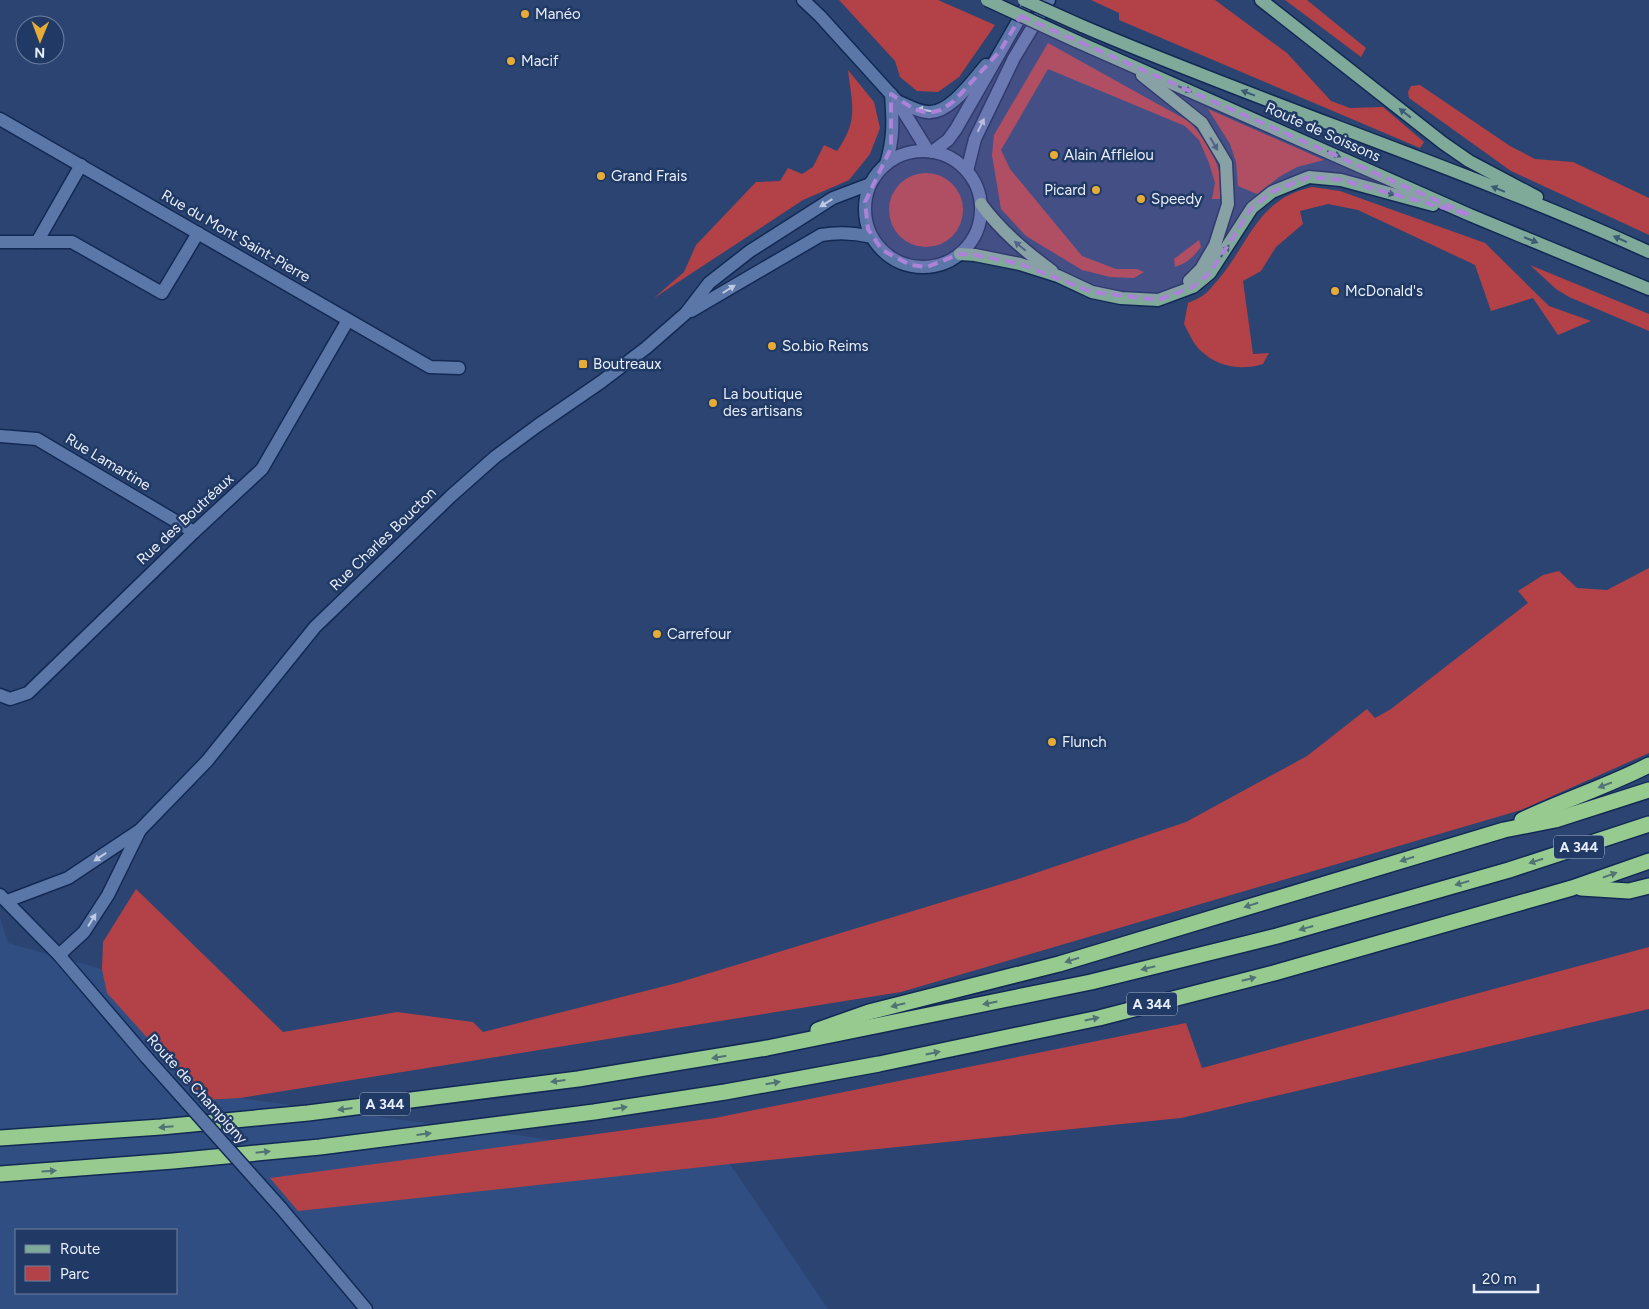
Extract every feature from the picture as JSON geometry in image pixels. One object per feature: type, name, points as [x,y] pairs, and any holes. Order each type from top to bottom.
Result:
[{"type":"highway","points":[[1504,830],[1552,806],[1628,776],[1649,765]]},
{"type":"highway","points":[[767,1048],[869,1012],[1059,964],[1504,830],[1555,820],[1649,790]]},
{"type":"highway","name":"A 344","points":[[0,1138],[161,1127],[308,1114],[578,1078],[767,1048],[1091,982],[1277,936],[1509,870],[1649,824]]},
{"type":"highway","name":"A 344","points":[[0,1174],[173,1161],[320,1147],[594,1112],[725,1092],[869,1066],[1127,1011],[1274,973],[1572,888],[1649,861]]},
{"type":"highway","points":[[1572,888],[1629,891],[1649,886]]},
{"type":"main road","name":"Route de Soissons","points":[[987,0],[1470,215],[1649,289]]},
{"type":"main road","name":"Route de Soissons","points":[[1024,0],[1155,57],[1459,173],[1592,226],[1649,252]]},
{"type":"main road","points":[[1261,0],[1469,161],[1592,226]]},
{"type":"main road","points":[[1128,64],[1202,123],[1226,163],[1228,204],[1215,245],[1201,269],[1177,294]]},
{"type":"main road","points":[[960,254],[975,254],[1020,264],[1058,276],[1092,292],[1121,298],[1158,300],[1193,287],[1210,274],[1252,208],[1272,192],[1309,177],[1341,180],[1470,215]]},
{"type":"main road","points":[[981,204],[995,223],[1010,238],[1058,276]]},
{"type":"street","points":[[803,0],[894,97],[930,151]]},
{"type":"street","points":[[930,151],[948,140],[956,129],[1030,0]]},
{"type":"street","points":[[967,171],[975,139],[1014,58],[1049,0]]},
{"type":"street","points":[[894,97],[914,109],[928,113],[941,110],[954,101],[1000,51]]},
{"type":"street","points":[[886,164],[893,134],[894,97]]},
{"type":"street","name":"Rue du Mont Saint-Pierre","points":[[0,119],[430,367],[459,368]]},
{"type":"street","points":[[930,151],[951,158],[967,171],[976,186],[981,204],[978,226],[974,236],[960,254],[943,263],[927,267],[910,265],[895,260],[882,250],[868,229],[865,211],[870,184],[886,164],[906,154],[930,151]]},
{"type":"street","points":[[37,242],[81,165]]},
{"type":"street","name":"Rue Charles Boucton","points":[[3,898],[68,878],[140,830],[207,761],[315,627],[451,496],[495,457],[639,354],[686,313],[710,284],[750,251],[833,198],[870,184]]},
{"type":"street","points":[[0,242],[72,242],[162,293],[198,233]]},
{"type":"street","name":"Rue Charles Boucton","points":[[686,313],[715,298],[821,234],[858,233],[872,237]]},
{"type":"street","name":"Rue des Boutréaux","points":[[0,695],[10,699],[28,693],[194,532],[262,469],[348,320]]},
{"type":"street","name":"Rue Lamartine","points":[[0,436],[37,439],[194,532]]},
{"type":"street","name":"Rue Charles Boucton","points":[[59,955],[84,932],[108,895],[140,830]]},
{"type":"street","name":"Route de Champigny","points":[[3,898],[59,955],[147,1058],[281,1208],[366,1309]]},
{"type":"highlighted area","points":[[1021,16],[1470,215],[1341,180],[1309,177],[1272,192],[1252,208],[1210,273],[1193,287],[1158,300],[1092,292],[1020,264],[975,255],[960,254],[927,267],[910,265],[882,250],[868,229],[865,202],[891,148],[891,94],[914,109],[928,113],[941,110],[954,101],[1000,51]]},
{"type":"shaded area","points":[[0,918],[8,943],[102,969],[240,1098],[730,1164],[828,1309],[0,1309]]},
{"type":"green space","points":[[839,0],[938,0],[995,25],[959,77],[938,92],[917,91],[900,77],[895,61]]},
{"type":"green space","points":[[1091,0],[1215,0],[1287,53],[1331,101],[1350,108],[1383,107],[1424,142],[1420,148],[1119,20],[1119,13]]},
{"type":"green space","points":[[1285,0],[1307,0],[1366,48],[1361,57]]},
{"type":"green space","points":[[1048,43],[1190,122],[1209,148],[1218,168],[1221,178],[1220,199],[1212,199],[1215,183],[1209,163],[1199,140],[1185,126],[1048,69],[1001,150],[1010,169],[1082,256],[1116,269],[1137,269],[1144,272],[1134,278],[1110,277],[1082,270],[1026,236],[1001,209],[992,155],[994,135]]},
{"type":"green space","points":[[848,70],[874,102],[880,128],[870,154],[849,180],[803,200],[654,298],[684,272],[696,245],[756,182],[780,181],[788,168],[802,174],[813,167],[824,145],[837,151],[849,130],[851,121],[852,103]]},
{"type":"green space","points":[[1420,85],[1510,146],[1535,159],[1573,162],[1649,198],[1649,235],[1511,171],[1409,98],[1408,92],[1411,86]]},
{"type":"green space","points":[[1208,109],[1324,160],[1297,167],[1279,177],[1257,194],[1238,186],[1236,162],[1230,144]]},
{"type":"green space","points":[[926,173],[940,176],[952,184],[960,196],[963,210],[960,224],[952,236],[940,244],[926,247],[912,244],[900,236],[892,224],[889,210],[892,196],[900,184],[912,176]]},
{"type":"green space","points":[[1312,187],[1340,191],[1485,243],[1549,306],[1591,321],[1558,335],[1533,298],[1491,311],[1475,265],[1358,210],[1328,204],[1300,211],[1303,224],[1276,247],[1261,271],[1243,281],[1253,354],[1269,353],[1263,364],[1238,367],[1215,361],[1198,348],[1184,324],[1188,303],[1205,294],[1218,280],[1256,224],[1267,212],[1279,201],[1293,193]]},
{"type":"green space","points":[[1199,240],[1201,247],[1195,254],[1186,262],[1175,267],[1174,259]]},
{"type":"green space","points":[[1530,265],[1649,314],[1649,331],[1569,297],[1556,289]]},
{"type":"green space","points":[[1649,568],[1649,753],[1521,810],[901,992],[240,1098],[203,1100],[107,993],[102,969],[103,942],[136,889],[283,1032],[397,1012],[473,1022],[483,1032],[677,983],[1021,878],[1186,822],[1307,756],[1367,709],[1375,718],[1391,709],[1528,603],[1518,591],[1543,575],[1559,571],[1577,588],[1607,590]]},
{"type":"green space","points":[[1649,947],[1649,1009],[1181,1118],[298,1211],[270,1178],[715,1118],[1186,1023],[1202,1068]]},
{"type":"place","name":"Manéo","points":[[525,14]]},
{"type":"place","name":"Macif","points":[[511,61]]},
{"type":"place","name":"Alain Afflelou","points":[[1054,155]]},
{"type":"place","name":"Grand Frais","points":[[601,176]]},
{"type":"place","name":"Picard","points":[[1096,190]]},
{"type":"place","name":"Speedy","points":[[1141,199]]},
{"type":"place","name":"McDonald's","points":[[1335,291]]},
{"type":"place","name":"So.bio Reims","points":[[772,346]]},
{"type":"place","name":"Boutreaux","points":[[583,364]]},
{"type":"place","name":"La boutique des artisans","points":[[713,403]]},
{"type":"place","name":"Carrefour","points":[[657,634]]},
{"type":"place","name":"Flunch","points":[[1052,742]]}]
